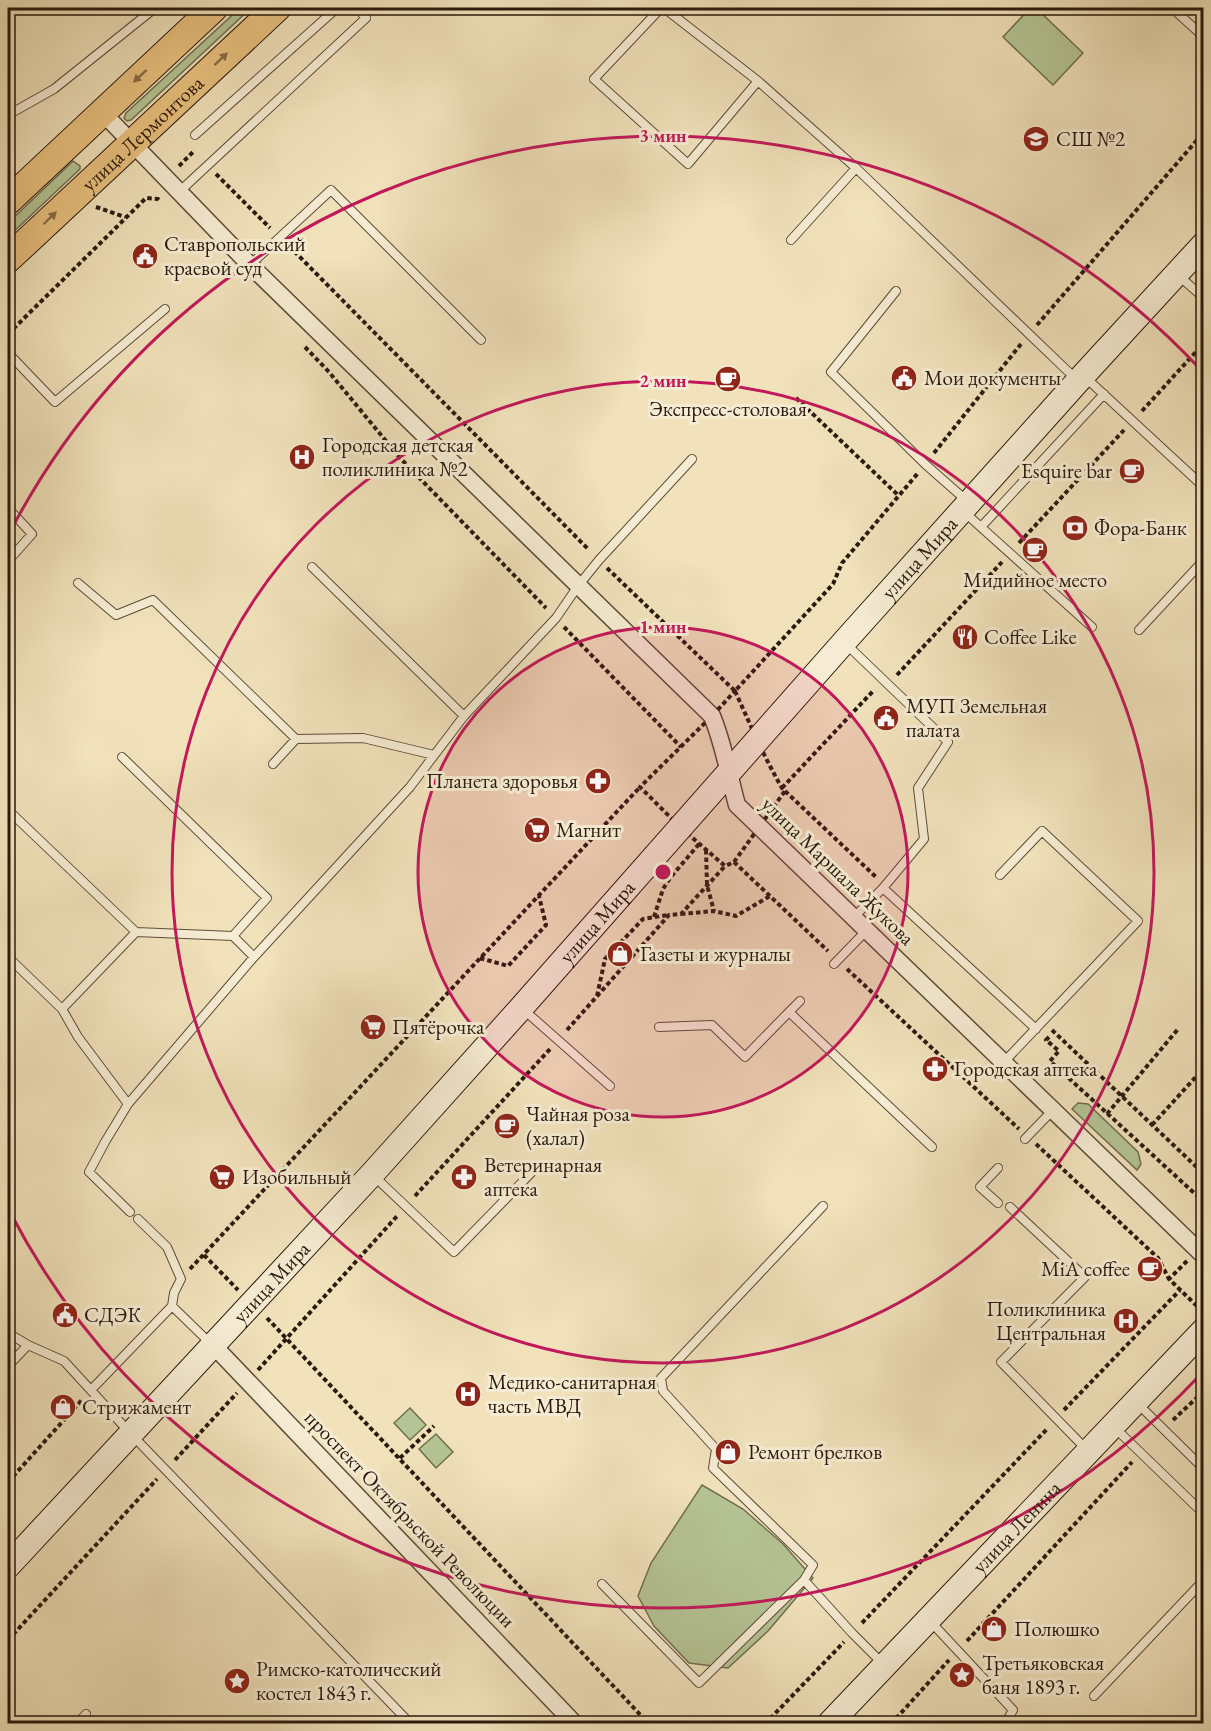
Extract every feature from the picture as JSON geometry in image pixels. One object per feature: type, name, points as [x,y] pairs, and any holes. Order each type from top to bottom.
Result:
[{"type":"main road","name":"улица Лермонтова","points":[[8,201],[18,182],[102,112],[214,8]]},
{"type":"main road","name":"улица Лермонтова","points":[[8,259],[277,8]]},
{"type":"main road","name":"улица Мира","points":[[8,1566],[372,1174],[844,642],[971,514],[1081,378],[1203,244]]},
{"type":"main road","name":"улица Ленина","points":[[829,1724],[1203,1330]]},
{"type":"street","name":"улица Маршала Жукова","points":[[102,112],[250,265],[712,716],[720,734],[737,805],[1200,1253]]},
{"type":"street","name":"проспект Октябрьской Революции","points":[[213,1346],[575,1724]]},
{"type":"lane","points":[[8,116],[54,89],[155,8]]},
{"type":"lane","points":[[195,135],[337,8]]},
{"type":"lane","points":[[179,192],[366,18],[357,8]]},
{"type":"lane","points":[[758,81],[688,164],[594,80],[663,8],[758,81],[856,168],[1029,334],[1081,378],[1104,394],[1203,487]]},
{"type":"lane","points":[[1172,8],[1203,37]]},
{"type":"lane","points":[[791,240],[856,168]]},
{"type":"lane","points":[[250,265],[332,190],[481,340]]},
{"type":"lane","points":[[1176,274],[1203,298]]},
{"type":"lane","points":[[896,291],[831,372],[925,464],[1010,553],[1092,627]]},
{"type":"lane","points":[[8,353],[55,402],[165,309]]},
{"type":"lane","points":[[971,514],[1104,394]]},
{"type":"lane","points":[[130,1212],[89,1172],[128,1104],[254,957],[410,787],[464,716],[556,618],[599,560],[692,459]]},
{"type":"lane","points":[[8,508],[32,534],[8,561]]},
{"type":"lane","points":[[1139,630],[1203,560]]},
{"type":"lane","points":[[312,567],[464,716]]},
{"type":"lane","points":[[78,583],[116,615],[153,600],[296,739],[363,738],[434,755]]},
{"type":"lane","points":[[844,642],[948,742],[918,788],[924,838],[883,888],[854,917]]},
{"type":"lane","points":[[273,764],[296,739]]},
{"type":"lane","points":[[122,757],[267,898],[233,936]]},
{"type":"lane","points":[[8,810],[136,932],[233,936],[254,957]]},
{"type":"lane","points":[[1000,875],[1042,831],[1138,921],[1002,1063]]},
{"type":"lane","points":[[883,888],[1036,1029]]},
{"type":"lane","points":[[836,962],[867,930]]},
{"type":"lane","points":[[62,1009],[136,932]]},
{"type":"lane","points":[[8,957],[62,1009],[78,1037],[128,1104]]},
{"type":"lane","points":[[658,1027],[712,1025],[745,1057],[800,1001]]},
{"type":"lane","points":[[521,1008],[610,1086]]},
{"type":"lane","points":[[789,1012],[932,1147]]},
{"type":"lane","points":[[1026,1138],[1052,1111]]},
{"type":"lane","points":[[998,1168],[980,1187],[998,1203]]},
{"type":"lane","points":[[372,1174],[454,1252],[531,1173]]},
{"type":"lane","points":[[602,1584],[699,1683],[804,1580],[813,1565],[713,1468],[716,1449],[663,1391],[662,1378],[824,1206]]},
{"type":"lane","points":[[1010,1207],[1085,1277],[1001,1362],[1088,1451]]},
{"type":"lane","points":[[91,1390],[172,1306],[174,1293],[181,1279],[167,1248],[138,1219]]},
{"type":"lane","points":[[172,1306],[213,1346]]},
{"type":"lane","points":[[8,1333],[64,1361],[130,1434],[405,1718]]},
{"type":"lane","points":[[8,1366],[28,1345]]},
{"type":"lane","points":[[1136,1401],[1203,1469]]},
{"type":"lane","points":[[1112,1426],[1203,1514]]},
{"type":"lane","points":[[804,1580],[852,1633],[885,1665]]},
{"type":"lane","points":[[1094,1696],[1203,1580]]},
{"type":"lane","points":[[928,1619],[1013,1710],[1005,1724]]},
{"type":"lane","points":[[76,1724],[86,1714]]},
{"type":"path","points":[[187,144],[599,560],[735,692],[833,584],[842,563],[1029,334],[1203,132]]},
{"type":"path","points":[[8,334],[146,198],[158,199],[166,207]]},
{"type":"path","points":[[297,339],[330,372],[400,458],[681,747]]},
{"type":"path","points":[[782,788],[1010,553],[1203,343]]},
{"type":"path","points":[[795,398],[898,496]]},
{"type":"path","points":[[181,1279],[640,787]]},
{"type":"path","points":[[654,917],[663,889],[699,844]]},
{"type":"path","points":[[706,850],[707,885],[714,911]]},
{"type":"path","points":[[734,862],[836,962],[1158,1258],[1169,1280],[1203,1312]]},
{"type":"path","points":[[681,914],[725,866]]},
{"type":"path","points":[[480,958],[508,966],[546,925],[539,895]]},
{"type":"path","points":[[597,996],[605,959],[643,919],[714,911],[736,916],[770,896]]},
{"type":"path","points":[[8,1640],[248,1381],[669,915]]},
{"type":"path","points":[[1043,1022],[1203,1174]]},
{"type":"path","points":[[1107,1114],[1178,1029]]},
{"type":"path","points":[[1053,1032],[1046,1040],[1059,1051],[1050,1061],[1203,1202]]},
{"type":"path","points":[[1152,1125],[1203,1068]]},
{"type":"path","points":[[1169,1280],[1200,1253]]},
{"type":"path","points":[[204,1255],[287,1338],[649,1724]]},
{"type":"path","points":[[765,1724],[1180,1290]]},
{"type":"path","points":[[8,1482],[91,1390]]},
{"type":"path","points":[[1163,1429],[1203,1390]]},
{"type":"path","points":[[399,1458],[434,1426]]},
{"type":"path","points":[[891,1724],[1140,1454]]},
{"type":"green space","points":[[240,8],[251,8],[131,120],[127,121],[124,118],[126,113]]},
{"type":"green space","points":[[1030,8],[1036,8],[1083,53],[1053,85],[1003,37]]},
{"type":"green space","points":[[73,161],[80,166],[80,169],[8,237],[8,223]]},
{"type":"green space","points":[[1078,1103],[1088,1104],[1138,1152],[1141,1164],[1137,1170],[1072,1109]]},
{"type":"green space","points":[[410,1408],[426,1425],[410,1440],[394,1423]]},
{"type":"green space","points":[[436,1434],[453,1452],[436,1468],[419,1449]]},
{"type":"green space","points":[[702,1485],[743,1509],[783,1544],[813,1578],[768,1631],[728,1668],[689,1663],[654,1626],[638,1596],[651,1563]]},
{"type":"place","name":"СШ №2","points":[[1036,139]]},
{"type":"place","name":"Ставропольский краевой суд","points":[[145,256]]},
{"type":"place","name":"Мои документы","points":[[904,378]]},
{"type":"place","name":"Экспресс-столовая","points":[[728,379]]},
{"type":"place","name":"Городская детская поликлиника №2","points":[[302,457]]},
{"type":"place","name":"Esquire bar","points":[[1132,471]]},
{"type":"place","name":"Фора-Банк","points":[[1075,528]]},
{"type":"place","name":"Мидийное место","points":[[1035,550]]},
{"type":"place","name":"Coffee Like","points":[[965,637]]},
{"type":"place","name":"МУП Земельная палата","points":[[886,718]]},
{"type":"place","name":"Планета здоровья","points":[[598,781]]},
{"type":"place","name":"Магнит","points":[[537,830]]},
{"type":"place","name":"Газеты и журналы","points":[[620,954]]},
{"type":"place","name":"Пятёрочка","points":[[373,1027]]},
{"type":"place","name":"Городская аптека","points":[[935,1069]]},
{"type":"place","name":"Чайная роза (халал)","points":[[507,1126]]},
{"type":"place","name":"Изобильный","points":[[222,1177]]},
{"type":"place","name":"Ветеринарная аптека","points":[[464,1177]]},
{"type":"place","name":"MiA coffee","points":[[1150,1269]]},
{"type":"place","name":"СДЭК","points":[[65,1315]]},
{"type":"place","name":"Поликлиника Центральная","points":[[1126,1321]]},
{"type":"place","name":"Медико-санитарная часть МВД","points":[[468,1394]]},
{"type":"place","name":"Стрижамент","points":[[63,1407]]},
{"type":"place","name":"Ремонт брелков","points":[[728,1452]]},
{"type":"place","name":"Полюшко","points":[[994,1629]]},
{"type":"place","name":"Третьяковская баня 1893 г.","points":[[962,1675]]},
{"type":"place","name":"Римско-католический костел 1843 г.","points":[[237,1681]]}]
